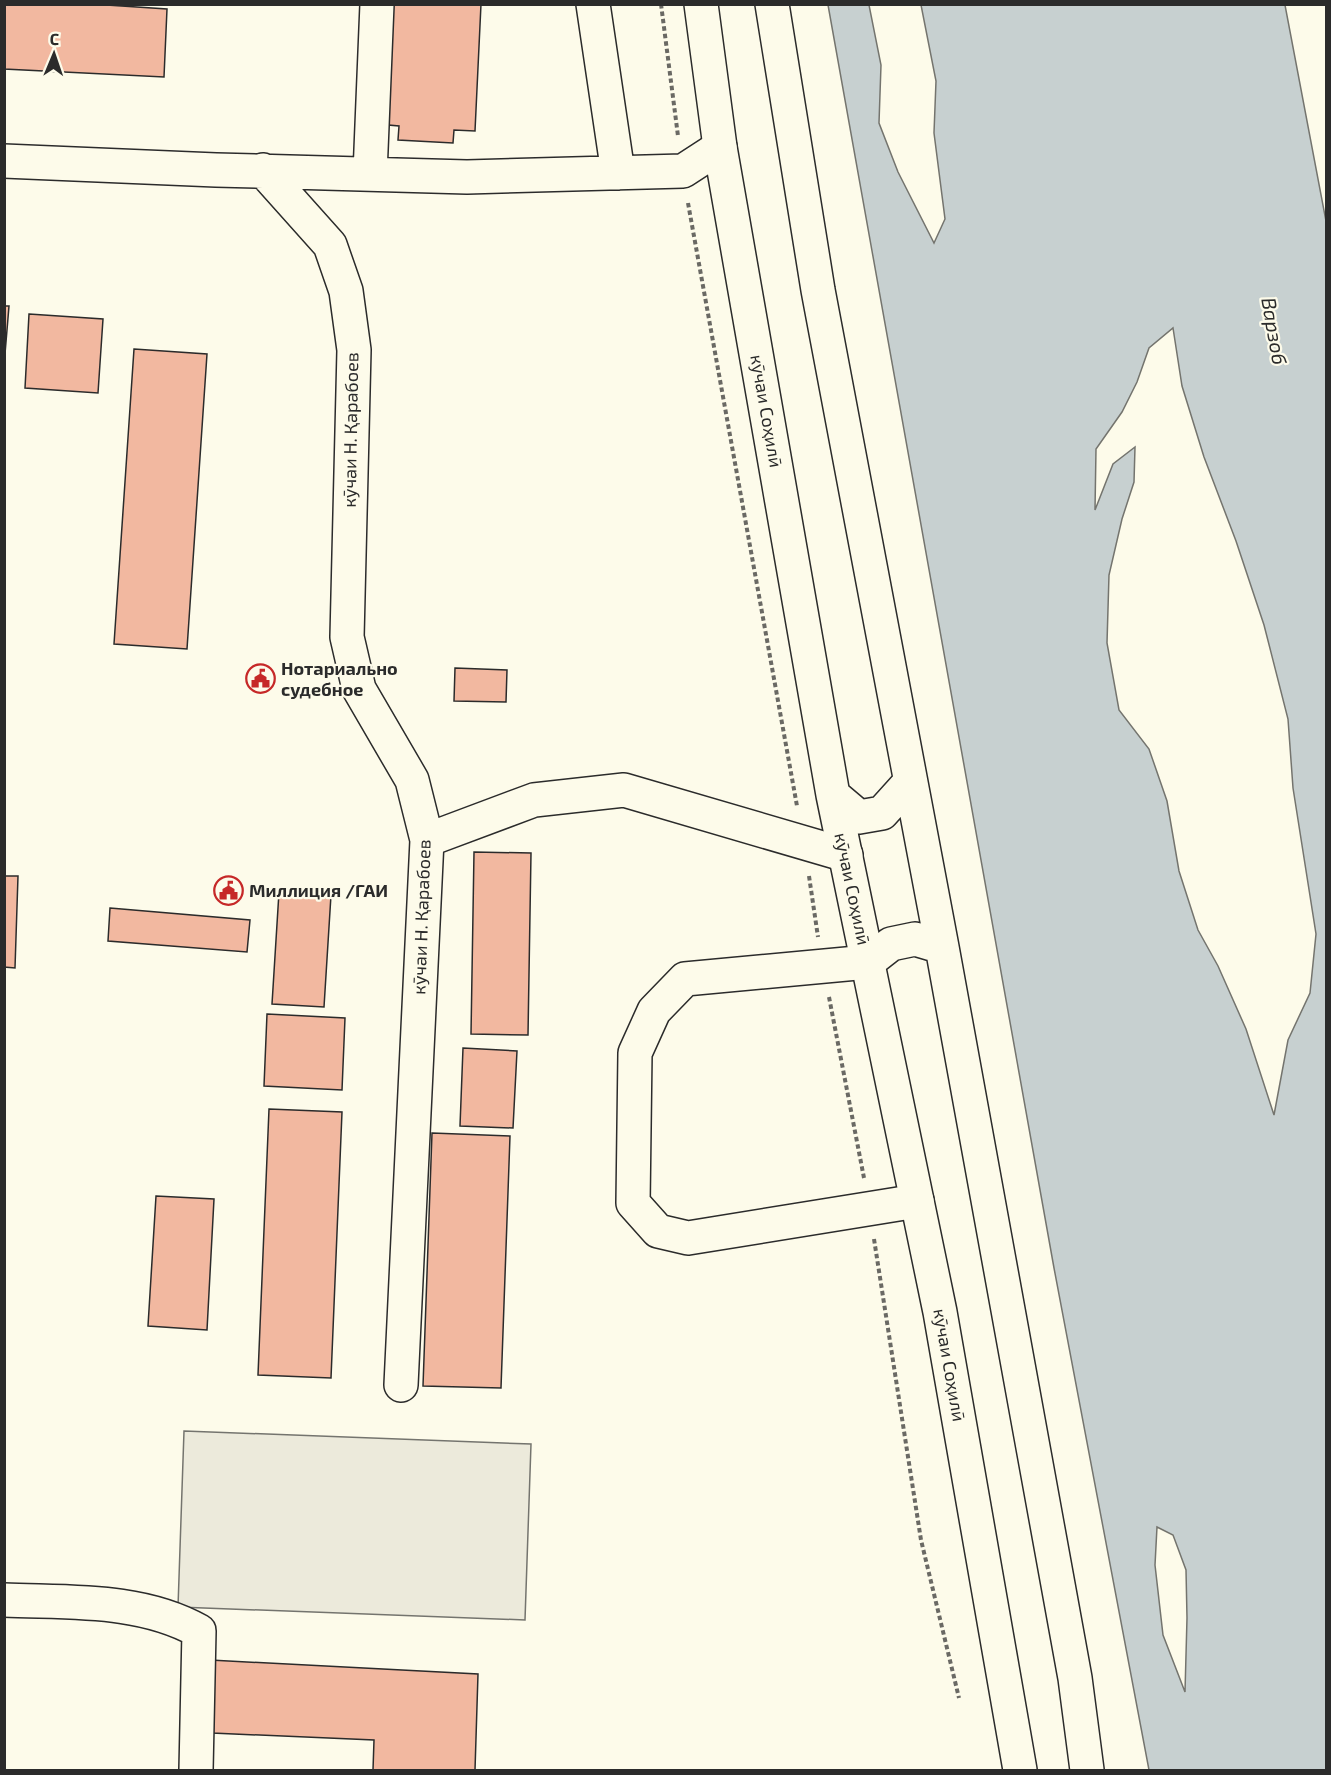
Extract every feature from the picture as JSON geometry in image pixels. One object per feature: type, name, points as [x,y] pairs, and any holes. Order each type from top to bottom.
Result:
[{"type":"main road","points":[[370,174],[377,4]]},
{"type":"main road","points":[[593,4],[618,172]]},
{"type":"main road","name":"кӯчаи Соҳилӣ","points":[[701,4],[720,147],[833,795],[942,1323],[1020,1770]]},
{"type":"main road","points":[[772,4],[818,290],[942,947],[1072,1666],[1088,1770]]},
{"type":"main road","points":[[4,161],[467,177],[683,171],[720,147]]},
{"type":"main road","name":"кӯчаи Н. Қарабоев","points":[[263,170],[330,245],[346,291],[354,350],[347,637],[359,689],[412,780],[427,840],[401,1385]]},
{"type":"main road","points":[[833,795],[859,817],[882,813],[910,782]]},
{"type":"main road","points":[[427,840],[534,800],[624,790],[846,855]]},
{"type":"main road","points":[[917,1201],[688,1238],[658,1231],[633,1203],[635,1053],[654,1011],[685,979],[868,962],[891,944],[915,939],[942,947]]},
{"type":"main road","points":[[4,1600],[127,1606],[178,1619],[199,1631],[196,1770]]},
{"type":"shaded area","points":[[184,1431],[531,1444],[525,1620],[178,1607]]},
{"type":"water","name":"Варзоб","points":[[828,5],[869,5],[881,65],[879,123],[898,172],[934,243],[945,219],[934,133],[936,81],[921,5],[1285,5],[1326,221],[1326,1770],[1149,1770],[1054,1268]],"holes":[[[1173,328],[1182,386],[1204,457],[1236,541],[1264,625],[1288,719],[1293,788],[1316,934],[1310,993],[1288,1040],[1274,1115],[1246,1029],[1218,966],[1198,930],[1179,871],[1167,801],[1149,749],[1119,710],[1107,643],[1109,575],[1122,519],[1134,482],[1135,447],[1113,464],[1095,510],[1096,449],[1122,412],[1137,382],[1149,348]],[[1157,1527],[1173,1535],[1186,1570],[1185,1692],[1163,1635],[1155,1565]]]},
{"type":"building","points":[[4,4],[91,4],[167,9],[164,77],[4,69]]},
{"type":"building","points":[[383,4],[481,4],[475,131],[454,130],[453,143],[398,140],[399,126],[377,124]]},
{"type":"building","points":[[4,306],[9,306],[4,366]]},
{"type":"building","points":[[29,314],[103,319],[98,393],[25,388]]},
{"type":"building","points":[[134,349],[207,354],[187,649],[114,644]]},
{"type":"building","points":[[455,668],[507,670],[506,702],[454,701]]},
{"type":"building","points":[[474,852],[531,853],[528,1035],[471,1034]]},
{"type":"building","points":[[4,876],[18,876],[15,968],[4,967]]},
{"type":"building","points":[[279,892],[331,895],[324,1007],[272,1004]]},
{"type":"building","points":[[110,908],[250,920],[247,952],[108,941]]},
{"type":"building","points":[[267,1014],[345,1018],[342,1090],[264,1086]]},
{"type":"building","points":[[463,1048],[517,1051],[513,1128],[460,1126]]},
{"type":"building","points":[[269,1109],[342,1112],[331,1378],[258,1375]]},
{"type":"building","points":[[432,1133],[510,1136],[501,1388],[423,1386]]},
{"type":"building","points":[[156,1196],[214,1199],[207,1330],[148,1326]]},
{"type":"building","points":[[210,1660],[478,1674],[475,1770],[373,1770],[374,1740],[212,1733]]},
{"type":"place","name":"Нотариально судебное","points":[[260,679]]},
{"type":"place","name":"Миллиция /ГАИ","points":[[228,891]]}]
